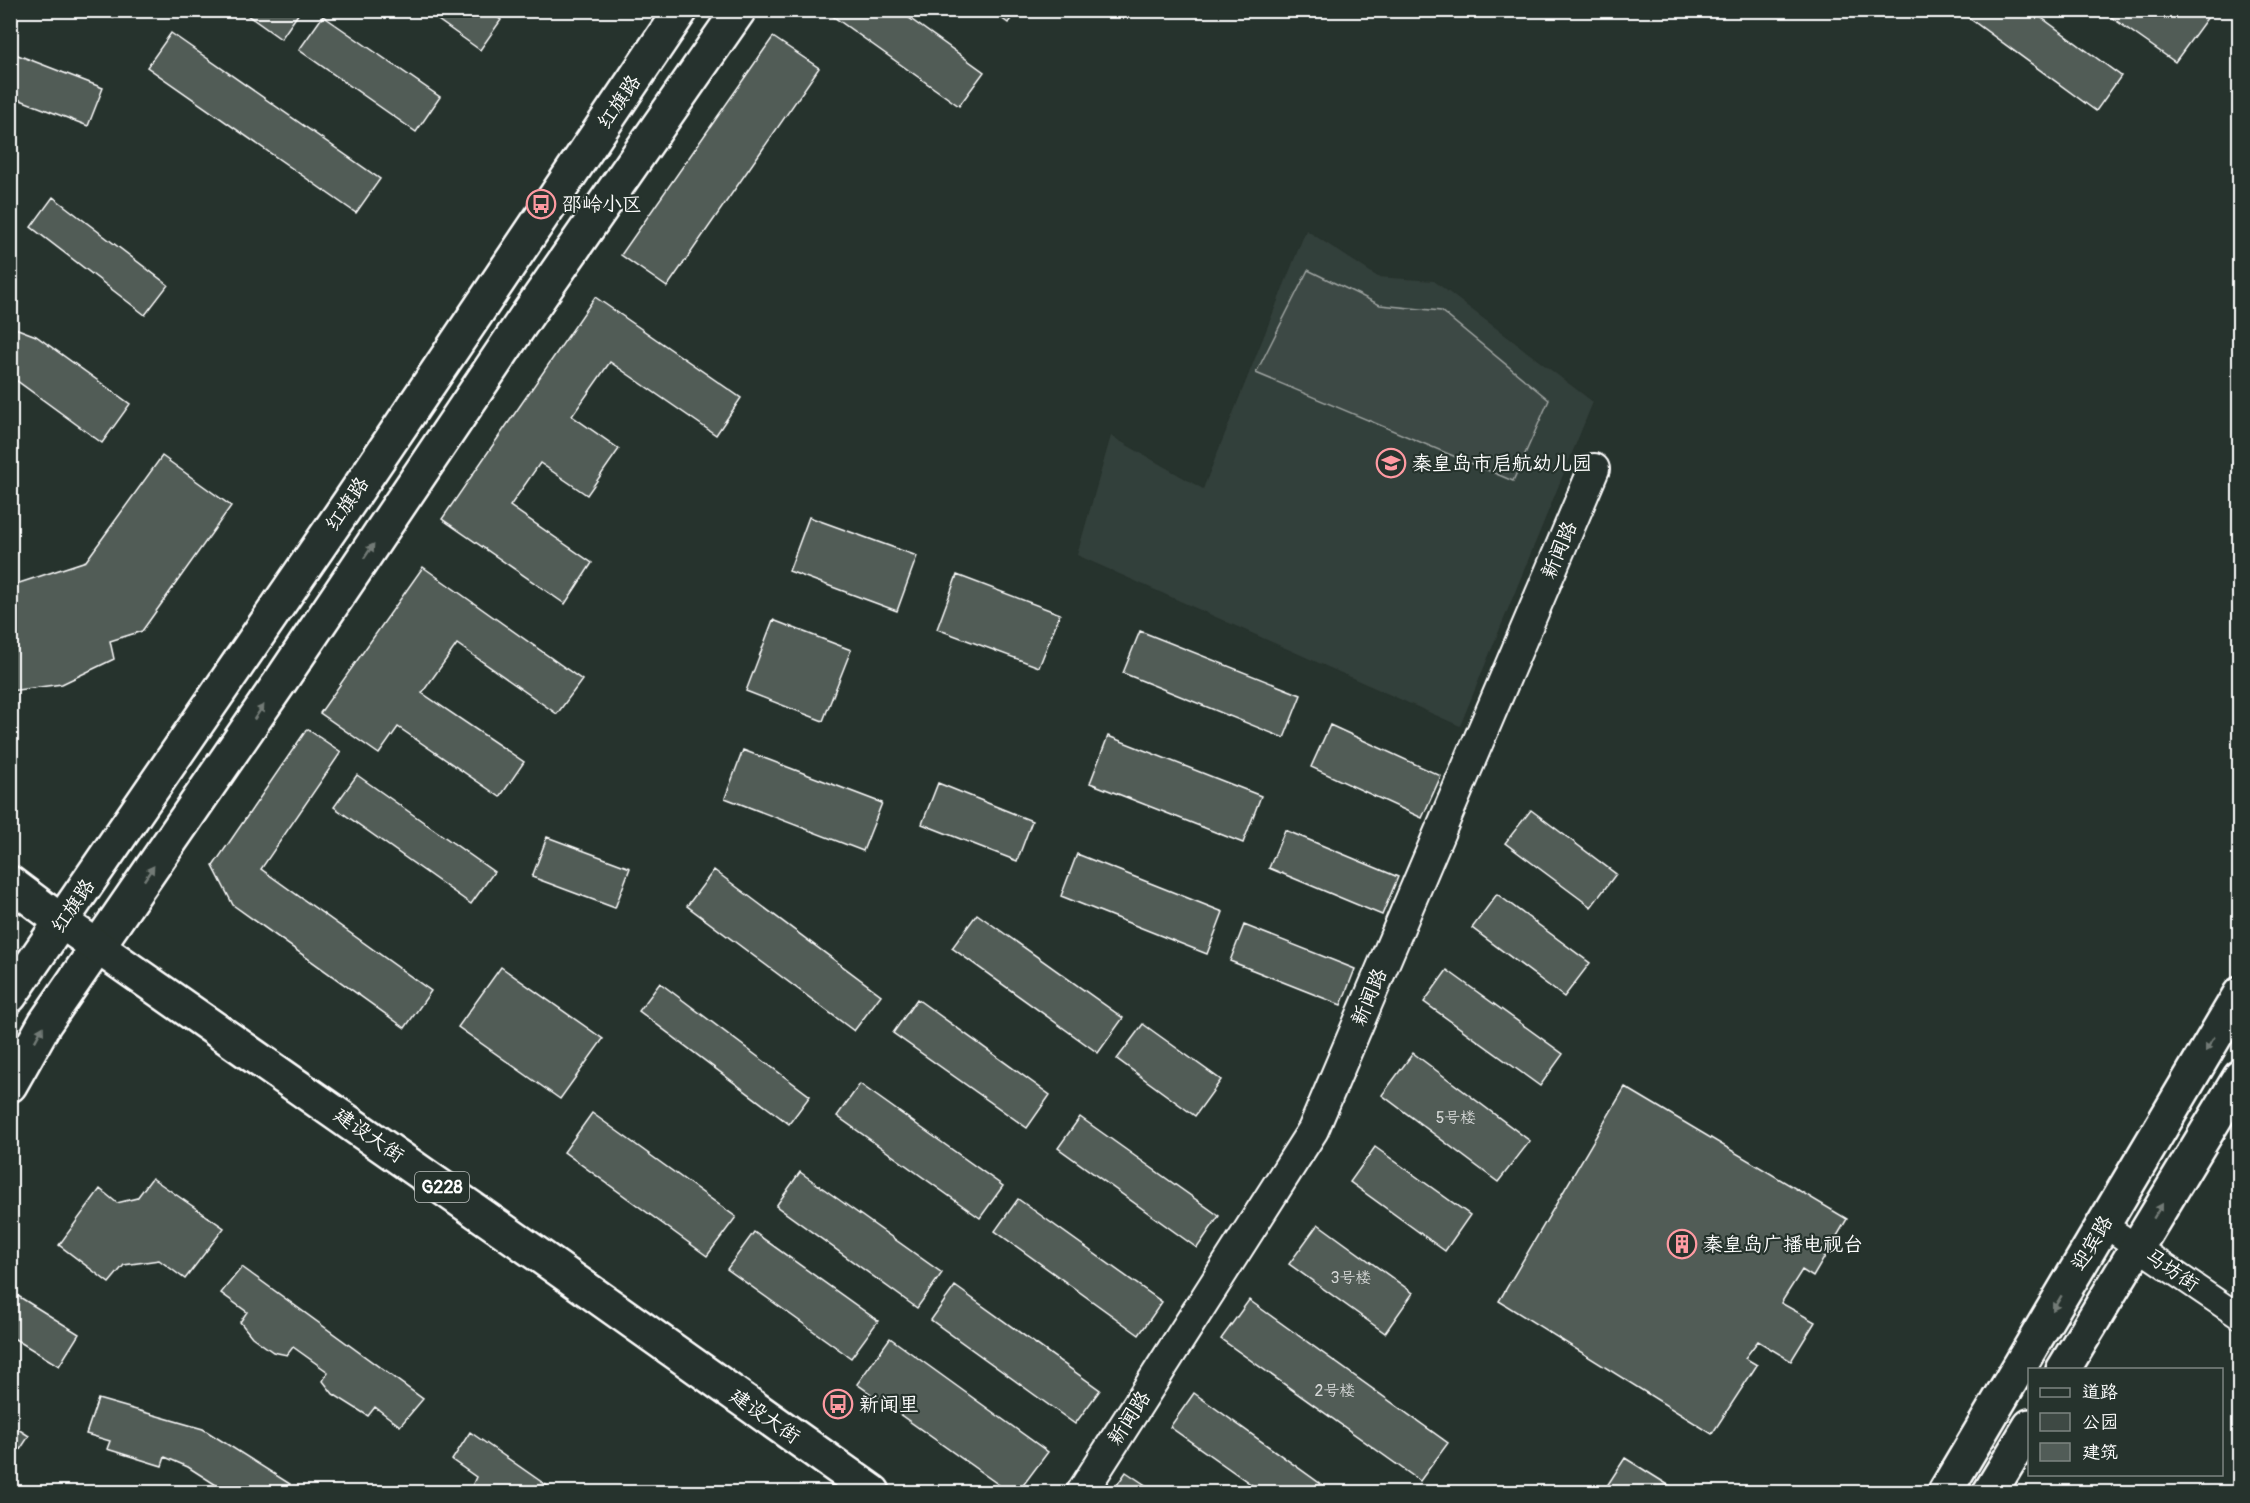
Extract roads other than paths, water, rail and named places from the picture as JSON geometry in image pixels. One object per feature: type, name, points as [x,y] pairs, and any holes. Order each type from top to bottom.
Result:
[{"type":"main road","name":"红旗路","points":[[10,996],[350,501],[681,10]]},
{"type":"main road","points":[[10,1085],[45,1023],[99,947],[525,318],[739,10]]},
{"type":"main road","name":"建设大街","points":[[10,883],[62,922],[531,1249],[873,1492]]},
{"type":"main road","name":"迎宾路","points":[[1945,1492],[2240,994]]},
{"type":"main road","name":"迎宾路","points":[[2064,1368],[2240,1077]]},
{"type":"main road","points":[[1990,1492],[2028,1429]]},
{"type":"street","name":"新闻路","points":[[1082,1492],[1313,1130],[1594,469]]},
{"type":"street","name":"马坊街","points":[[2103,1224],[2240,1317]]},
{"type":"place","name":"邵岭小区","points":[[541,204]]},
{"type":"place","name":"秦皇岛市启航幼儿园","points":[[1391,463]]},
{"type":"place","name":"秦皇岛广播电视台","points":[[1682,1244]]},
{"type":"place","name":"新闻里","points":[[838,1404]]}]
